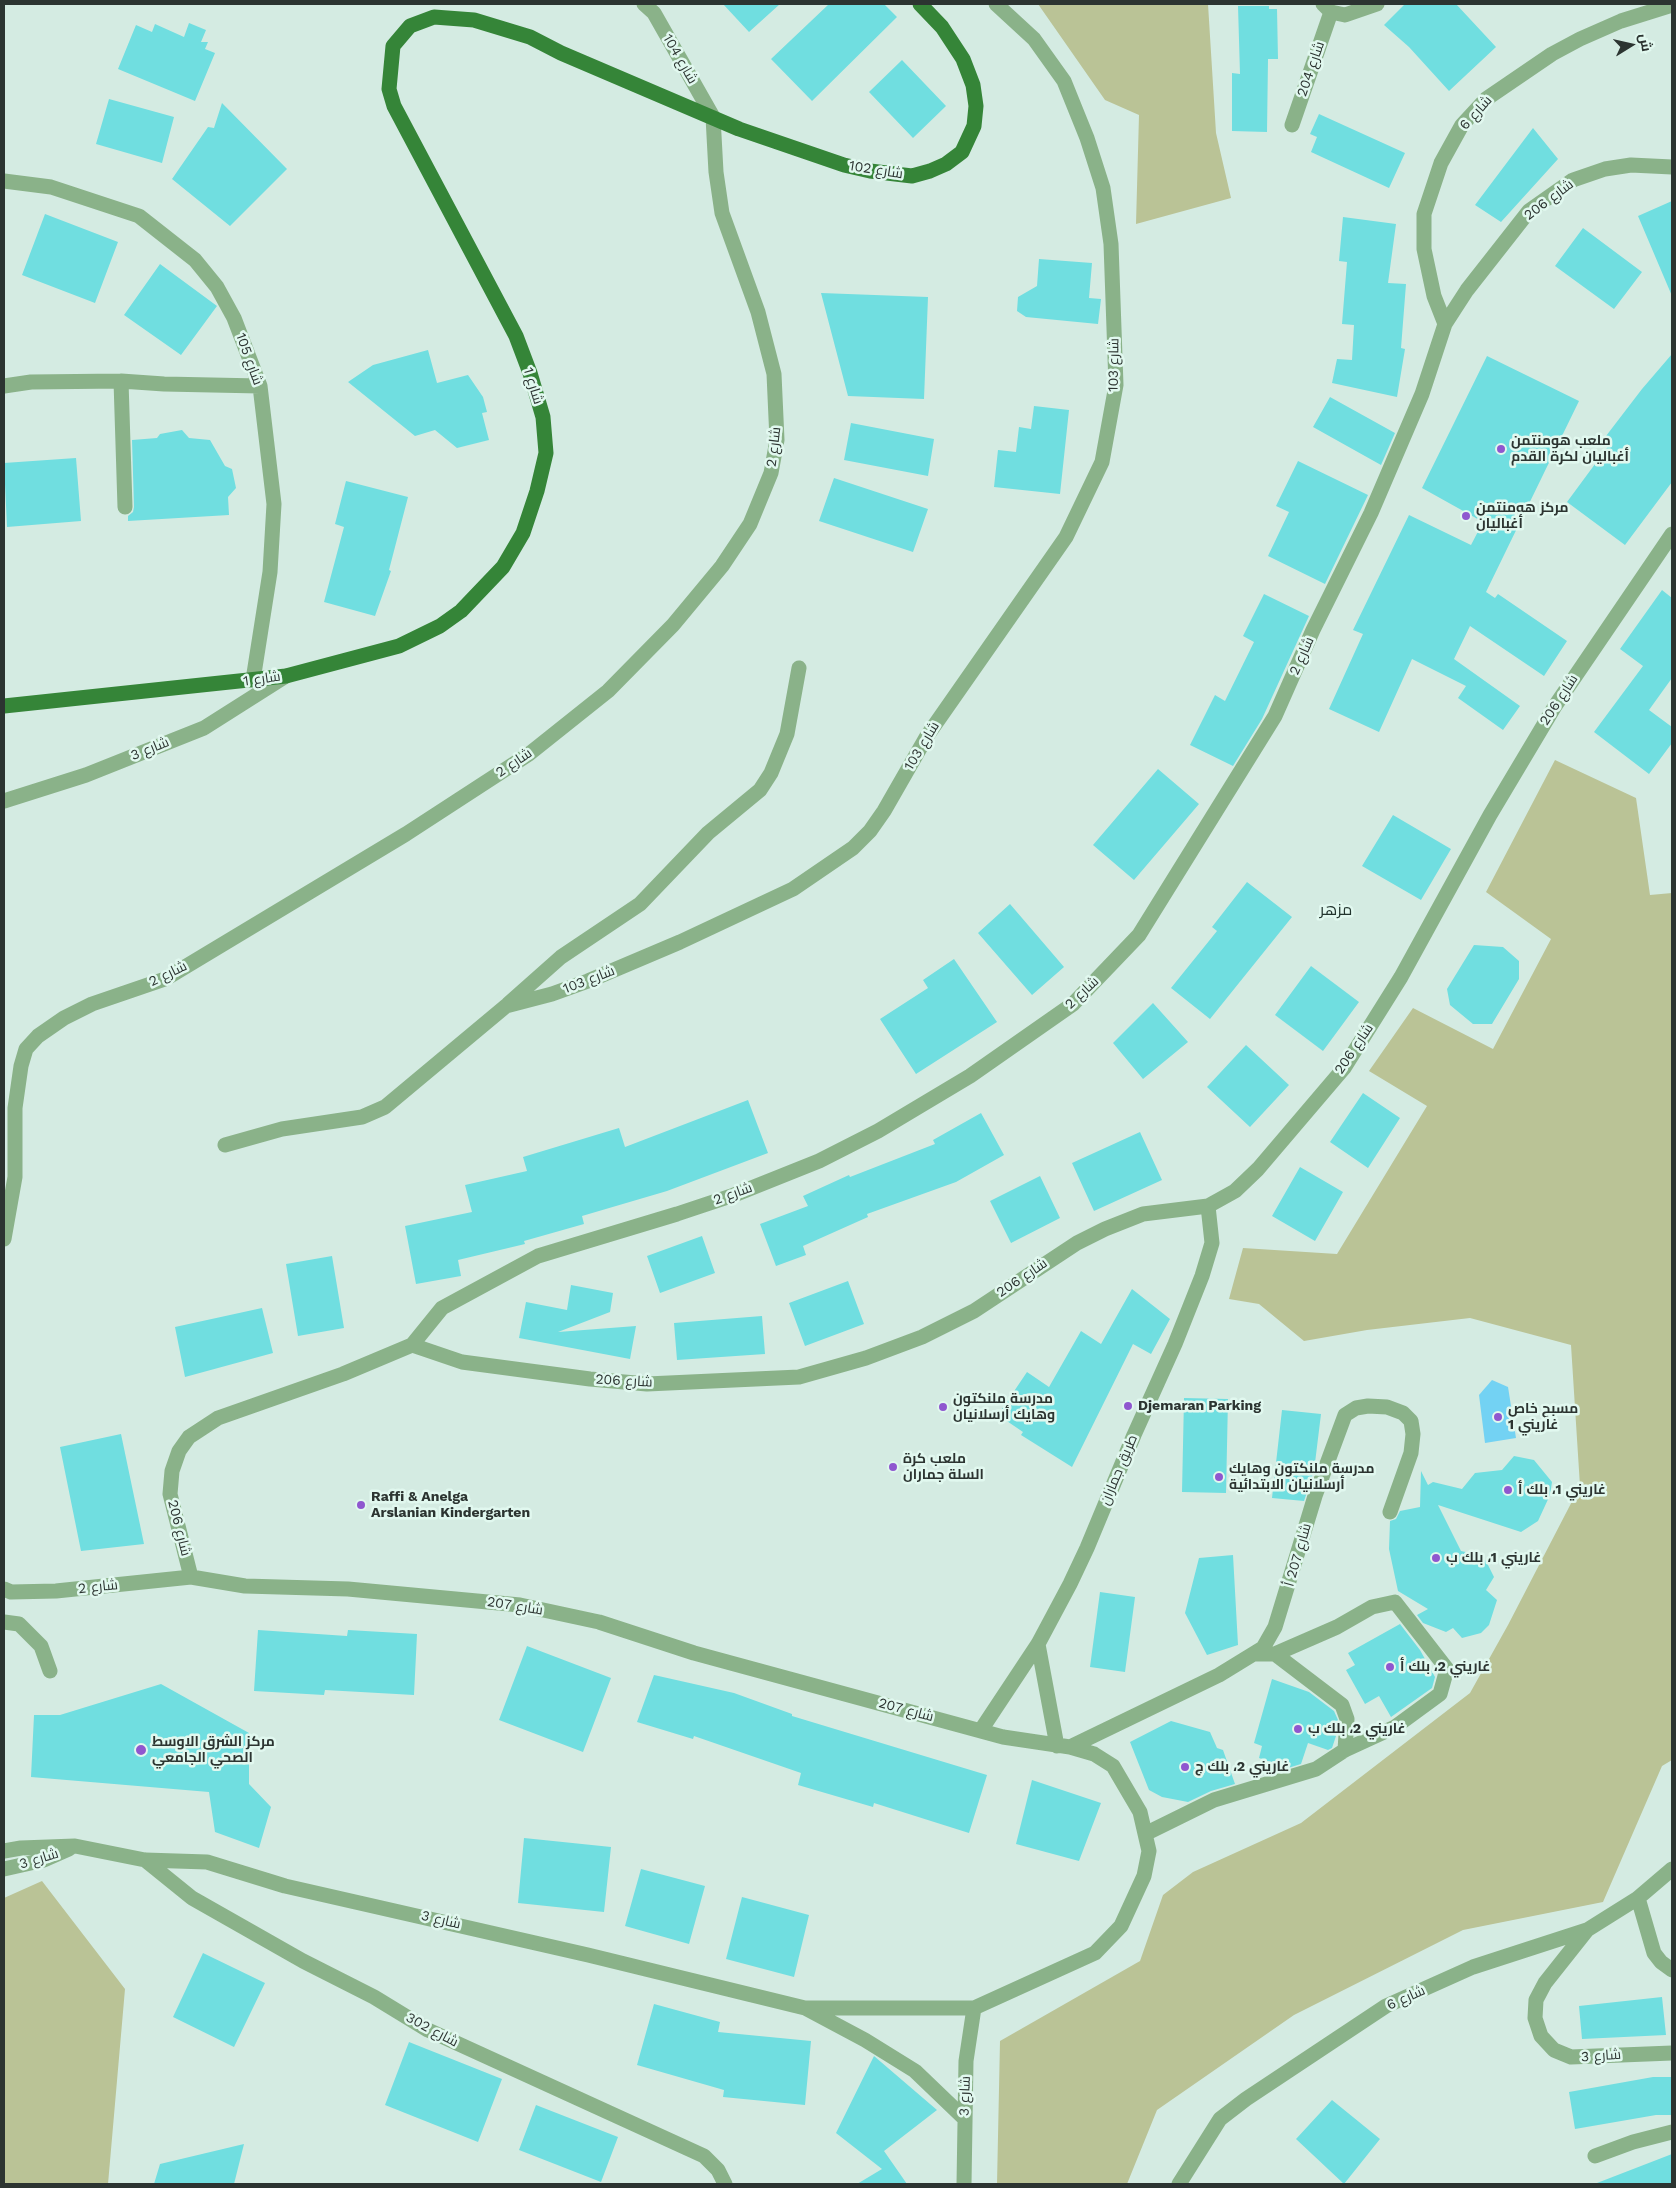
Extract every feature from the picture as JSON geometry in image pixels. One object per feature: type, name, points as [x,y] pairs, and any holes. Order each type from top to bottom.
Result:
[{"type":"main road","name":"شارع 102","points":[[714,117],[739,129],[844,165],[870,171],[912,176],[946,164],[962,152],[974,126],[976,106],[973,85],[963,58],[942,27],[920,4]]},
{"type":"main road","name":"شارع 1","points":[[4,706],[286,676],[399,646],[440,626],[461,611],[502,568],[523,533],[537,492],[546,452],[543,417],[530,373],[516,336],[394,106],[389,89],[392,46],[410,26],[434,17],[474,20],[530,37],[561,53],[714,117]]},
{"type":"street","name":"شارع 104","points":[[644,4],[654,12],[714,117]]},
{"type":"street","name":"شارع 103","points":[[225,1145],[282,1129],[362,1117],[385,1108],[506,1006],[588,981],[680,942],[793,889],[853,848],[870,831],[884,811],[927,736],[1066,537],[1102,462],[1116,385],[1111,244],[1103,188],[1087,138],[1064,81],[1034,39],[996,4]]},
{"type":"street","points":[[1327,8],[1345,15],[1377,4]]},
{"type":"street","name":"شارع 6","points":[[1444,324],[1434,296],[1424,249],[1424,214],[1441,163],[1462,125],[1486,99],[1552,54],[1621,21],[1672,5]]},
{"type":"street","name":"شارع 204","points":[[1292,125],[1327,8]]},
{"type":"street","name":"شارع 2","points":[[4,1239],[15,1177],[15,1108],[22,1066],[26,1049],[38,1036],[64,1018],[92,1004],[165,979],[389,844],[529,754],[608,691],[673,625],[722,566],[745,531],[771,473],[774,457],[777,440],[774,374],[758,312],[722,213],[716,172],[714,117]]},
{"type":"street","name":"شارع 206","points":[[1444,324],[1467,290],[1529,211],[1573,180],[1605,170],[1631,165],[1672,167]]},
{"type":"street","name":"شارع 105","points":[[4,181],[51,187],[110,204],[138,216],[195,260],[217,287],[247,348],[260,386],[274,504],[270,572],[253,680]]},
{"type":"street","name":"شارع 2","points":[[412,1345],[442,1308],[538,1256],[734,1195],[819,1161],[870,1135],[970,1076],[1073,1004],[1139,935],[1275,716],[1313,630],[1371,513],[1422,394],[1444,324]]},
{"type":"street","points":[[4,386],[31,382],[121,381],[260,386]]},
{"type":"street","points":[[121,381],[124,507]]},
{"type":"street","name":"شارع 206","points":[[192,1577],[170,1494],[172,1471],[178,1451],[189,1437],[218,1418],[343,1374],[412,1345],[462,1362],[618,1382],[647,1384],[799,1376],[866,1358],[922,1337],[974,1311],[1060,1253],[1105,1229],[1143,1214],[1208,1206],[1235,1191],[1258,1168],[1344,1068],[1401,977],[1490,815],[1554,706],[1672,534]]},
{"type":"street","points":[[506,1006],[561,957],[640,904],[708,833],[760,790],[771,773],[786,734],[799,668]]},
{"type":"street","name":"شارع 3","points":[[4,801],[86,775],[204,728],[286,676]]},
{"type":"street","name":"طريق جماران","points":[[981,1730],[1038,1644],[1087,1548],[1134,1435],[1175,1344],[1202,1276],[1212,1243],[1208,1206]]},
{"type":"street","name":"شارع 207 أ","points":[[1064,1746],[1219,1675],[1257,1654],[1275,1627],[1319,1487],[1345,1415],[1356,1408],[1387,1407],[1402,1413],[1411,1421],[1413,1434],[1411,1453],[1390,1512]]},
{"type":"street","name":"شارع 2","points":[[4,1589],[11,1592],[56,1591],[192,1577]]},
{"type":"street","name":"شارع 207","points":[[192,1577],[245,1586],[358,1590],[520,1605],[599,1622],[694,1653],[1004,1737],[1064,1746],[1094,1754],[1113,1766],[1140,1812],[1147,1833],[1149,1851],[1144,1876],[1121,1926],[1095,1953],[974,2008],[805,2008]]},
{"type":"street","points":[[1147,1833],[1214,1800],[1316,1769],[1345,1750],[1395,1727],[1440,1694],[1447,1669],[1439,1656],[1395,1602],[1372,1607],[1337,1627],[1275,1654],[1257,1654]]},
{"type":"street","points":[[4,1622],[19,1624],[41,1646],[50,1671]]},
{"type":"street","points":[[1038,1644],[1064,1746]]},
{"type":"street","points":[[1275,1654],[1342,1705],[1347,1719],[1345,1750]]},
{"type":"street","name":"شارع 3","points":[[4,1851],[40,1846],[75,1846],[145,1860],[207,1862],[284,1886],[569,1950],[805,2008]]},
{"type":"street","name":"شارع 3","points":[[4,1870],[44,1860],[75,1846]]},
{"type":"street","name":"شارع 302","points":[[145,1860],[192,1898],[303,1961],[374,1997],[428,2030],[704,2156],[718,2170],[725,2184]]},
{"type":"street","name":"شارع 6","points":[[1180,2184],[1220,2119],[1246,2099],[1386,2006],[1474,1967],[1587,1930],[1638,1898],[1672,1869]]},
{"type":"street","points":[[1638,1898],[1654,1953],[1661,1962],[1672,1970]]},
{"type":"street","name":"شارع 3","points":[[1587,1930],[1545,1983],[1536,2000],[1535,2018],[1541,2036],[1554,2050],[1572,2058],[1672,2053]]},
{"type":"street","points":[[805,2008],[865,2040],[915,2070],[964,2118]]},
{"type":"street","name":"شارع 3","points":[[964,2184],[966,2061],[974,2008]]},
{"type":"street","points":[[1595,2156],[1633,2142],[1672,2132]]},
{"type":"green space","points":[[1038,4],[1208,4],[1216,133],[1231,198],[1136,224],[1139,115],[1105,100]]},
{"type":"green space","points":[[1555,760],[1636,798],[1650,895],[1672,893],[1672,1760],[1662,1766],[1603,1902],[1463,1930],[1294,2015],[1157,2110],[1127,2184],[997,2184],[1000,2041],[1140,1961],[1163,1895],[1193,1872],[1301,1823],[1470,1693],[1508,1625],[1580,1486],[1571,1345],[1470,1318],[1367,1330],[1304,1341],[1259,1304],[1229,1299],[1243,1248],[1337,1254],[1427,1106],[1369,1071],[1413,1008],[1493,1049],[1551,939],[1486,892]]},
{"type":"green space","points":[[42,1881],[125,1989],[108,2184],[4,2184],[4,1898]]},
{"type":"water","name":"مسبح خاص غاريني 1","points":[[1492,1380],[1508,1387],[1516,1438],[1485,1443],[1479,1395]]},
{"type":"building","points":[[723,4],[780,4],[749,32]]},
{"type":"building","points":[[829,4],[884,4],[897,17],[812,101],[771,59]]},
{"type":"building","points":[[1405,4],[1456,4],[1496,47],[1449,91],[1409,47],[1384,25]]},
{"type":"building","points":[[1238,6],[1269,6],[1269,9],[1277,9],[1278,59],[1268,59],[1267,132],[1232,131],[1232,73],[1240,74]]},
{"type":"building","points":[[189,23],[206,30],[201,42],[208,42],[205,49],[215,53],[195,101],[118,69],[136,25],[152,32],[155,24],[184,37]]},
{"type":"building","points":[[902,60],[946,106],[913,138],[869,92]]},
{"type":"building","points":[[109,99],[174,117],[162,163],[96,144]]},
{"type":"building","points":[[222,103],[287,169],[230,226],[172,179],[208,127],[214,128]]},
{"type":"building","points":[[1319,114],[1405,153],[1389,188],[1311,152],[1317,137],[1310,134]]},
{"type":"building","points":[[1533,128],[1558,159],[1501,222],[1475,205]]},
{"type":"building","points":[[1672,201],[1672,296],[1638,216]]},
{"type":"building","points":[[45,214],[118,242],[95,303],[22,275]]},
{"type":"building","points":[[1343,217],[1396,224],[1388,283],[1406,284],[1401,348],[1405,349],[1397,397],[1332,383],[1337,359],[1352,360],[1354,325],[1342,324],[1347,262],[1339,261]]},
{"type":"building","points":[[1583,228],[1642,272],[1614,309],[1555,266]]},
{"type":"building","points":[[1039,259],[1092,263],[1089,298],[1101,299],[1098,324],[1026,317],[1017,311],[1018,297],[1037,286]]},
{"type":"building","points":[[160,264],[217,306],[181,355],[124,315]]},
{"type":"building","points":[[821,293],[928,297],[924,399],[848,396]]},
{"type":"building","points":[[428,350],[437,383],[468,375],[483,397],[487,412],[482,413],[489,440],[457,448],[435,430],[415,436],[348,382],[373,365]]},
{"type":"building","points":[[1672,354],[1672,482],[1625,545],[1567,502],[1612,441],[1606,436]]},
{"type":"building","name":"مركز هومنتمن أغباليان","points":[[1487,356],[1579,401],[1486,592],[1495,598],[1498,594],[1567,641],[1544,676],[1470,626],[1454,659],[1520,706],[1503,730],[1458,698],[1466,686],[1412,659],[1379,732],[1329,709],[1363,634],[1353,630],[1409,515],[1471,545],[1483,522],[1422,488]]},
{"type":"building","points":[[1330,397],[1395,433],[1381,465],[1313,427]]},
{"type":"building","points":[[1034,406],[1069,410],[1060,494],[994,487],[998,450],[1016,452],[1019,427],[1031,429]]},
{"type":"building","points":[[851,423],[934,439],[928,476],[844,460]]},
{"type":"building","points":[[182,430],[189,438],[210,440],[225,466],[232,469],[236,488],[228,497],[229,515],[128,521],[128,516],[133,512],[134,507],[132,440],[157,438],[160,434]]},
{"type":"building","points":[[76,458],[81,521],[7,527],[4,463]]},
{"type":"building","points":[[1298,461],[1368,495],[1325,584],[1268,556],[1289,512],[1276,506]]},
{"type":"building","points":[[834,478],[928,509],[913,552],[819,521]]},
{"type":"building","points":[[346,481],[408,497],[389,570],[391,571],[375,616],[324,602],[344,527],[335,524]]},
{"type":"building","points":[[1662,590],[1672,598],[1672,678],[1649,710],[1672,727],[1672,743],[1649,774],[1594,732],[1643,666],[1620,649]]},
{"type":"building","points":[[1264,594],[1309,616],[1262,719],[1233,766],[1190,745],[1215,695],[1225,701],[1254,642],[1243,636]]},
{"type":"building","points":[[1158,769],[1199,804],[1134,880],[1093,845]]},
{"type":"building","points":[[1393,815],[1451,849],[1421,900],[1362,866]]},
{"type":"building","points":[[1247,882],[1292,917],[1210,1019],[1171,988],[1217,931],[1212,927]]},
{"type":"building","points":[[1010,904],[1064,967],[1032,995],[978,933]]},
{"type":"building","points":[[1474,945],[1503,947],[1519,961],[1519,979],[1492,1024],[1473,1024],[1450,1005],[1447,989]]},
{"type":"building","points":[[954,959],[997,1022],[916,1074],[880,1019],[928,988],[923,980]]},
{"type":"building","points":[[1311,966],[1359,1002],[1323,1051],[1275,1015]]},
{"type":"building","points":[[1153,1003],[1188,1042],[1143,1079],[1113,1043]]},
{"type":"building","points":[[1246,1045],[1289,1085],[1250,1127],[1207,1087]]},
{"type":"building","points":[[1363,1093],[1400,1118],[1368,1168],[1330,1142]]},
{"type":"building","points":[[748,1100],[768,1153],[667,1191],[582,1216],[584,1224],[524,1241],[525,1244],[458,1260],[461,1276],[416,1284],[405,1226],[472,1212],[465,1185],[527,1171],[523,1157],[619,1128],[625,1147]]},
{"type":"building","points":[[981,1113],[1004,1155],[956,1182],[867,1214],[868,1217],[803,1246],[806,1255],[776,1266],[760,1224],[808,1206],[803,1196],[849,1175],[850,1177],[935,1144],[933,1140]]},
{"type":"building","points":[[1140,1132],[1162,1180],[1094,1211],[1072,1163]]},
{"type":"building","points":[[1300,1167],[1343,1192],[1315,1241],[1272,1216]]},
{"type":"building","points":[[1040,1176],[1060,1218],[1011,1243],[990,1201]]},
{"type":"building","points":[[702,1236],[715,1273],[660,1293],[647,1256]]},
{"type":"building","points":[[332,1256],[344,1328],[298,1336],[286,1264]]},
{"type":"building","points":[[848,1281],[864,1324],[805,1346],[789,1303]]},
{"type":"building","points":[[571,1285],[613,1293],[610,1312],[558,1332],[636,1326],[630,1359],[519,1338],[526,1302],[567,1310]]},
{"type":"building","points":[[1132,1289],[1170,1319],[1151,1354],[1133,1344],[1072,1467],[1021,1435],[1023,1432],[998,1415],[1027,1372],[1049,1387],[1081,1331],[1101,1344]]},
{"type":"building","points":[[262,1308],[273,1353],[185,1377],[175,1327]]},
{"type":"building","points":[[762,1316],[765,1354],[677,1360],[674,1323]]},
{"type":"building","points":[[1184,1398],[1228,1399],[1226,1493],[1182,1492]]},
{"type":"building","points":[[1282,1410],[1321,1414],[1314,1471],[1304,1501],[1272,1498]]},
{"type":"building","points":[[121,1434],[144,1544],[81,1551],[60,1447]]},
{"type":"building","name":"غاريني 1، بلك ب","points":[[1514,1456],[1534,1460],[1552,1482],[1550,1495],[1538,1521],[1521,1532],[1438,1505],[1461,1551],[1475,1554],[1486,1561],[1494,1577],[1486,1590],[1497,1600],[1489,1625],[1481,1633],[1462,1638],[1453,1628],[1446,1632],[1423,1623],[1417,1615],[1428,1609],[1398,1591],[1389,1549],[1390,1521],[1396,1519],[1400,1511],[1420,1507],[1421,1471],[1428,1485],[1433,1482],[1462,1489],[1475,1473],[1502,1470]]},
{"type":"building","points":[[1233,1555],[1238,1645],[1207,1655],[1185,1613],[1199,1558]]},
{"type":"building","points":[[1100,1592],[1135,1597],[1125,1672],[1090,1667]]},
{"type":"building","name":"غاريني 2، بلك أ","points":[[1400,1624],[1420,1650],[1435,1677],[1432,1688],[1391,1717],[1379,1696],[1365,1704],[1346,1670],[1355,1665],[1348,1653]]},
{"type":"building","points":[[258,1630],[347,1636],[348,1630],[417,1634],[414,1695],[325,1690],[324,1695],[254,1691]]},
{"type":"building","points":[[527,1646],[611,1678],[583,1752],[499,1720]]},
{"type":"building","points":[[654,1675],[734,1693],[792,1714],[792,1716],[987,1775],[969,1833],[874,1803],[873,1807],[798,1785],[801,1773],[694,1736],[693,1739],[637,1722]]},
{"type":"building","name":"غاريني 2، بلك ب","points":[[1272,1679],[1309,1692],[1334,1711],[1338,1720],[1337,1733],[1332,1748],[1328,1750],[1308,1743],[1301,1764],[1288,1768],[1259,1758],[1262,1746],[1254,1743]]},
{"type":"building","points":[[161,1684],[249,1733],[249,1784],[271,1807],[259,1848],[215,1832],[209,1792],[31,1777],[34,1715],[60,1715]]},
{"type":"building","name":"غاريني 2، بلك ج","points":[[1171,1721],[1210,1732],[1217,1748],[1223,1750],[1235,1784],[1211,1791],[1188,1802],[1162,1797],[1149,1790],[1130,1742]]},
{"type":"building","points":[[1032,1780],[1101,1803],[1079,1861],[1016,1844]]},
{"type":"building","points":[[524,1838],[611,1847],[604,1912],[518,1903]]},
{"type":"building","points":[[641,1869],[705,1886],[689,1944],[625,1926]]},
{"type":"building","points":[[742,1897],[809,1915],[794,1977],[726,1959]]},
{"type":"building","points":[[203,1953],[265,1983],[234,2047],[173,2017]]},
{"type":"building","points":[[1662,1997],[1666,2035],[1582,2039],[1579,2006]]},
{"type":"building","points":[[654,2004],[720,2022],[718,2032],[811,2041],[805,2105],[723,2097],[724,2090],[637,2065]]},
{"type":"building","points":[[409,2042],[502,2079],[478,2142],[385,2105]]},
{"type":"building","points":[[874,2056],[937,2110],[884,2151],[907,2184],[857,2184],[882,2169],[836,2133]]},
{"type":"building","points":[[1653,2077],[1672,2077],[1672,2115],[1656,2115],[1575,2129],[1569,2092]]},
{"type":"building","points":[[1332,2100],[1380,2139],[1344,2184],[1296,2139]]},
{"type":"building","points":[[536,2105],[618,2137],[601,2182],[519,2150]]},
{"type":"building","points":[[244,2144],[234,2184],[154,2184],[160,2164]]},
{"type":"building","points":[[1672,2154],[1672,2184],[1597,2184],[1597,2183]]},
{"type":"place","name":"ملعب هومنتمن أغباليان لكرة القدم","points":[[1501,449]]},
{"type":"place","name":"مركز هومنتمن أغباليان","points":[[1466,516]]},
{"type":"place","name":"Djemaran Parking","points":[[1128,1406]]},
{"type":"place","name":"مدرسة ملنكتون وهايك أرسلانيان","points":[[943,1407]]},
{"type":"place","name":"مسبح خاص غاريني 1","points":[[1498,1417]]},
{"type":"place","name":"ملعب كرة السلة جماران","points":[[893,1467]]},
{"type":"place","name":"مدرسة ملنكتون وهايك أرسلانيان الابتدائية","points":[[1219,1477]]},
{"type":"place","name":"غاريني 1، بلك أ","points":[[1508,1490]]},
{"type":"place","name":"Raffi & Anelga Arslanian Kindergarten","points":[[361,1505]]},
{"type":"place","name":"غاريني 1، بلك ب","points":[[1436,1558]]},
{"type":"place","name":"غاريني 2، بلك أ","points":[[1390,1667]]},
{"type":"place","name":"غاريني 2، بلك ب","points":[[1298,1729]]},
{"type":"place","name":"مركز الشرق الاوسط الصحي الجامعي","points":[[141,1750]]},
{"type":"place","name":"غاريني 2، بلك ج","points":[[1185,1767]]},
{"type":"district","name":"مزهر","points":[[1336,910]]}]
